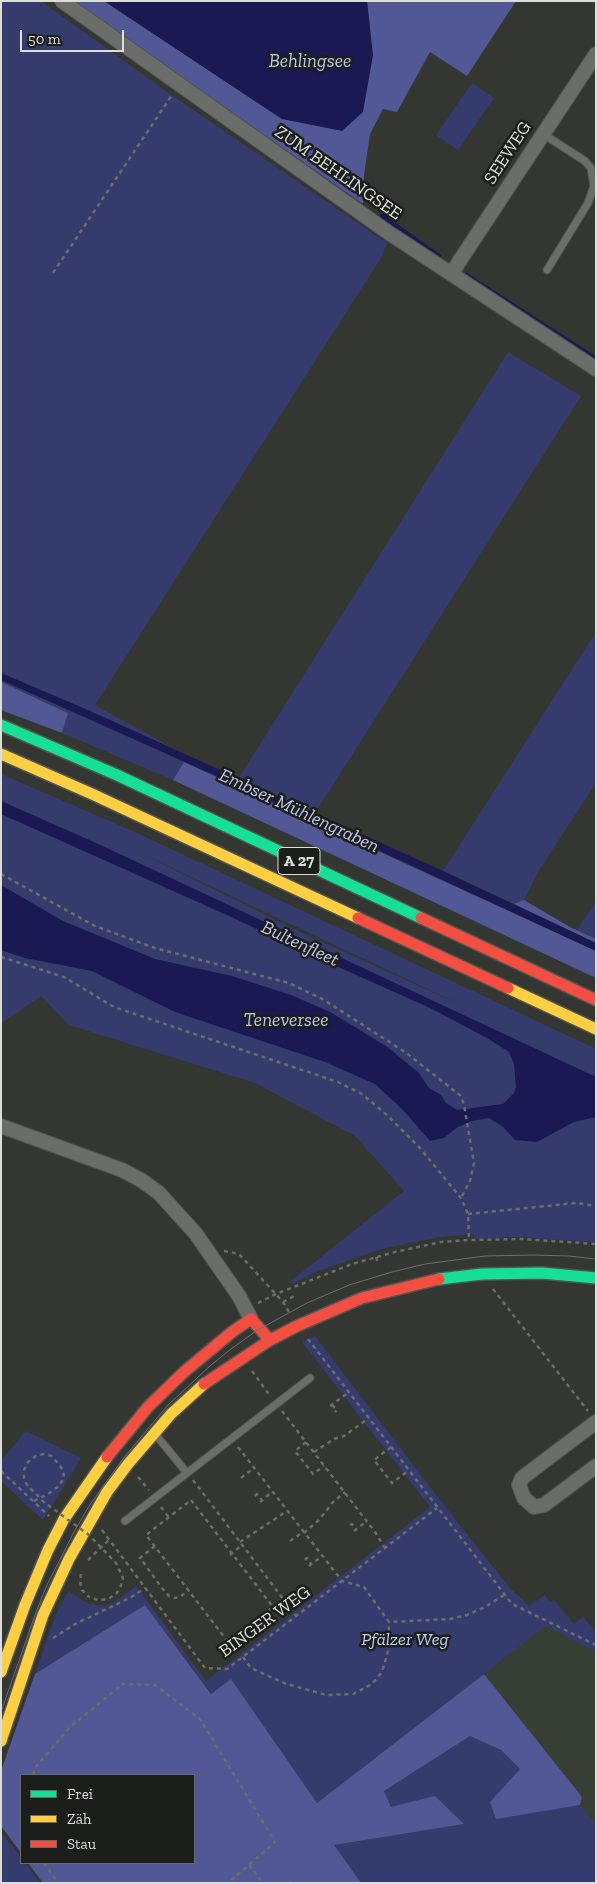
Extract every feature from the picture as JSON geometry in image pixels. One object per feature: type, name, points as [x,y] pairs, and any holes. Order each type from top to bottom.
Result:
[{"type":"main road","name":"A 27","points":[[1,725],[118,775],[596,1000]]},
{"type":"main road","name":"A 27","points":[[1,754],[92,794],[596,1029]]},
{"type":"main road","points":[[1,1741],[43,1615],[68,1559],[107,1492],[154,1433],[202,1385],[270,1340],[297,1326],[362,1298],[434,1280],[482,1274],[542,1273],[596,1278]]},
{"type":"main road","points":[[1,1672],[28,1597],[60,1528],[108,1455],[148,1407],[184,1372],[232,1332],[252,1319],[270,1340]]},
{"type":"street","name":"ZUM BEHLINGSEE","points":[[62,1],[372,221],[596,369]]},
{"type":"street","name":"SEEWEG","points":[[451,274],[596,54]]},
{"type":"street","points":[[1,1126],[122,1170],[141,1180],[159,1193],[182,1217],[206,1248],[239,1296],[252,1319]]},
{"type":"street","points":[[593,1418],[522,1478],[519,1485],[524,1498],[534,1507],[544,1505],[596,1466]]},
{"type":"lane","points":[[543,134],[585,161],[591,168],[594,186],[588,203],[547,270]]},
{"type":"lane","points":[[125,1521],[310,1378]]},
{"type":"lane","points":[[154,1433],[187,1473]]},
{"type":"path","points":[[53,273],[180,84]]},
{"type":"path","points":[[1,874],[95,926],[155,948],[289,983],[324,1000],[405,1052],[461,1096],[474,1163],[470,1181],[461,1198]]},
{"type":"path","points":[[1,957],[64,977],[114,1006],[338,1082],[362,1094],[387,1115],[419,1147],[461,1198],[468,1214],[469,1240]]},
{"type":"path","points":[[468,1214],[576,1203],[596,1206]]},
{"type":"path","points":[[252,1319],[258,1303],[276,1294],[352,1264],[441,1242],[522,1239],[596,1244]]},
{"type":"path","points":[[206,1248],[239,1254],[283,1302],[297,1326],[512,1604],[596,1645]]},
{"type":"path","points":[[376,1257],[378,1264]]},
{"type":"path","points":[[482,1274],[593,1418]]},
{"type":"path","points":[[283,1302],[296,1295]]},
{"type":"path","points":[[242,1358],[367,1521],[384,1548]]},
{"type":"path","points":[[335,1412],[337,1410],[331,1405],[349,1392]]},
{"type":"path","points":[[314,1452],[329,1442],[344,1436],[369,1418]]},
{"type":"path","points":[[231,1439],[342,1581],[364,1587],[389,1622],[388,1651],[382,1672],[372,1684],[353,1694],[326,1695],[284,1683],[251,1668],[243,1657]]},
{"type":"path","points":[[306,1442],[294,1452],[313,1474],[324,1466]]},
{"type":"path","points":[[391,1447],[373,1460],[392,1483],[409,1470]]},
{"type":"path","points":[[34,1501],[48,1494],[59,1486],[64,1478],[63,1470],[52,1456],[44,1454],[36,1456],[28,1462],[24,1470],[24,1478],[27,1485],[45,1503],[89,1535],[116,1563],[123,1578],[116,1594],[108,1600],[98,1600],[89,1597],[82,1590],[80,1580],[82,1573]]},
{"type":"path","points":[[241,1478],[254,1468]]},
{"type":"path","points":[[1,1471],[60,1528]]},
{"type":"path","points":[[187,1473],[296,1616]]},
{"type":"path","points":[[255,1496],[257,1494],[261,1501],[272,1492]]},
{"type":"path","points":[[290,1541],[312,1526],[333,1502],[345,1492]]},
{"type":"path","points":[[192,1500],[231,1554],[273,1607],[228,1642],[146,1535],[192,1500]]},
{"type":"path","name":"BINGER WEG","points":[[92,1517],[206,1668],[227,1669],[437,1508]]},
{"type":"path","points":[[231,1554],[241,1544],[288,1511]]},
{"type":"path","points":[[350,1525],[352,1524],[355,1530],[367,1521]]},
{"type":"path","points":[[84,1564],[109,1540]]},
{"type":"path","points":[[155,1546],[140,1558],[165,1592],[174,1598],[180,1597],[189,1590]]},
{"type":"path","points":[[305,1560],[306,1558],[310,1565],[322,1556]]},
{"type":"path","points":[[33,1646],[45,1643],[77,1623],[130,1598],[145,1588]]},
{"type":"path","points":[[389,1622],[450,1619],[467,1615],[485,1607],[504,1595]]},
{"type":"path","points":[[33,1774],[35,1768],[70,1727],[123,1684],[155,1685],[200,1719],[275,1842],[228,1883]]},
{"type":"path","points":[[45,1864],[58,1883]]},
{"type":"path","points":[[249,1865],[263,1883]]},
{"type":"path","points":[[288,1883],[292,1880],[294,1883]]},
{"type":"shaded area","points":[[73,1],[104,1],[282,119],[372,55],[367,1],[516,1],[467,76],[430,52],[397,112],[383,109],[370,134],[364,175],[363,204]]},
{"type":"shaded area","points":[[1,682],[68,713],[62,733],[1,710]]},
{"type":"shaded area","points":[[184,762],[596,951],[596,978],[173,780]]},
{"type":"shaded area","points":[[524,900],[570,927],[596,939],[596,943],[514,904]]},
{"type":"shaded area","points":[[145,1605],[211,1694],[231,1679],[317,1803],[484,1674],[582,1797],[580,1805],[496,1819],[490,1802],[520,1769],[501,1750],[470,1736],[384,1791],[391,1807],[435,1796],[464,1824],[334,1845],[361,1883],[43,1883],[29,1864],[195,1864],[195,1774],[20,1774],[20,1852],[1,1826],[1,1771],[35,1674]]},
{"type":"shaded area","points":[[546,1625],[596,1651],[596,1824],[580,1805],[581,1797],[484,1674]]},
{"type":"green space","points":[[1,1],[41,1],[163,89],[387,243],[381,258],[95,705],[187,756],[1,673]]},
{"type":"green space","points":[[472,83],[494,98],[458,150],[436,135]]},
{"type":"green space","points":[[508,352],[581,396],[315,813],[238,779]]},
{"type":"green space","points":[[596,632],[596,783],[538,872],[524,900],[514,904],[443,871]]},
{"type":"green space","points":[[1,680],[68,708],[184,762],[173,780],[62,733],[68,713],[1,682]]},
{"type":"green space","points":[[1,774],[137,833],[596,1049],[596,1242],[518,1237],[474,1239],[474,1234],[440,1237],[381,1249],[319,1271],[293,1283],[288,1283],[404,1191],[355,1136],[255,1083],[69,1025],[41,996],[3,1022],[1,1020]],"holes":[[[132,849],[474,1011],[294,929]]]},
{"type":"green space","points":[[596,901],[596,939],[577,930]]},
{"type":"green space","name":"Pfälzer Weg","points":[[315,1336],[509,1587],[529,1606],[545,1595],[550,1602],[554,1600],[574,1624],[583,1617],[596,1632],[596,1652],[546,1626],[317,1803],[231,1679],[212,1694],[145,1605],[35,1674],[54,1619],[68,1591],[89,1604],[104,1606],[118,1600],[136,1586],[206,1681],[430,1507],[302,1342]]},
{"type":"green space","points":[[26,1431],[81,1458],[43,1520],[1,1481],[1,1461]]},
{"type":"green space","points":[[470,1736],[501,1750],[520,1769],[490,1802],[496,1818],[580,1805],[596,1824],[596,1883],[361,1883],[333,1845],[464,1824],[435,1797],[391,1807],[384,1791]]},
{"type":"green space","points":[[3,1834],[20,1857],[20,1864],[26,1864],[40,1883],[1,1883],[1,1837]]},
{"type":"water","name":"Behlingsee","points":[[104,1],[367,1],[373,55],[363,112],[342,131],[282,119]]},
{"type":"water","name":"Embser Mühlengraben","points":[[1,673],[88,710],[443,871],[596,943],[596,951],[259,795],[1,680]]},
{"type":"water","name":"Teneversee","points":[[1,801],[94,842],[596,1077],[596,1117],[574,1122],[537,1142],[515,1140],[503,1127],[489,1118],[472,1121],[458,1127],[444,1138],[430,1141],[403,1110],[375,1084],[325,1062],[175,1012],[92,971],[25,958],[1,950],[1,885],[63,921],[155,959],[232,976],[291,995],[330,1012],[386,1046],[419,1073],[429,1088],[441,1095],[446,1103],[457,1110],[503,1104],[514,1093],[516,1087],[514,1064],[509,1052],[487,1038],[430,1008],[1,814]]},
{"type":"waterway","points":[[382,216],[439,256]]},
{"type":"waterway","points":[[466,275],[596,359]]},
{"type":"tram line","points":[[1,1712],[47,1585],[89,1506],[125,1456],[167,1406],[231,1349],[256,1331],[307,1303],[349,1285],[392,1272],[425,1264],[485,1256],[534,1255],[596,1259]]},
{"type":"traffic: fast","points":[[1,725],[117,775],[421,918]]},
{"type":"traffic: fast","points":[[439,1279],[482,1274],[542,1273],[596,1278]]},
{"type":"traffic: slow","points":[[1,754],[92,794],[358,918]]},
{"type":"traffic: slow","points":[[508,988],[596,1029]]},
{"type":"traffic: slow","points":[[1,1741],[43,1615],[69,1559],[107,1492],[128,1464],[171,1414],[204,1384]]},
{"type":"traffic: slow","points":[[1,1672],[25,1605],[48,1550],[64,1519],[107,1457]]},
{"type":"traffic: jam","points":[[358,918],[508,988]]},
{"type":"traffic: jam","points":[[421,918],[596,1000]]},
{"type":"traffic: jam","points":[[204,1384],[270,1340],[297,1326],[362,1298],[439,1279]]},
{"type":"traffic: jam","points":[[107,1457],[148,1407],[184,1372],[232,1332],[251,1319],[270,1340]]},
{"type":"water label","name":"Bultenfleet","points":[[300,944]]}]
